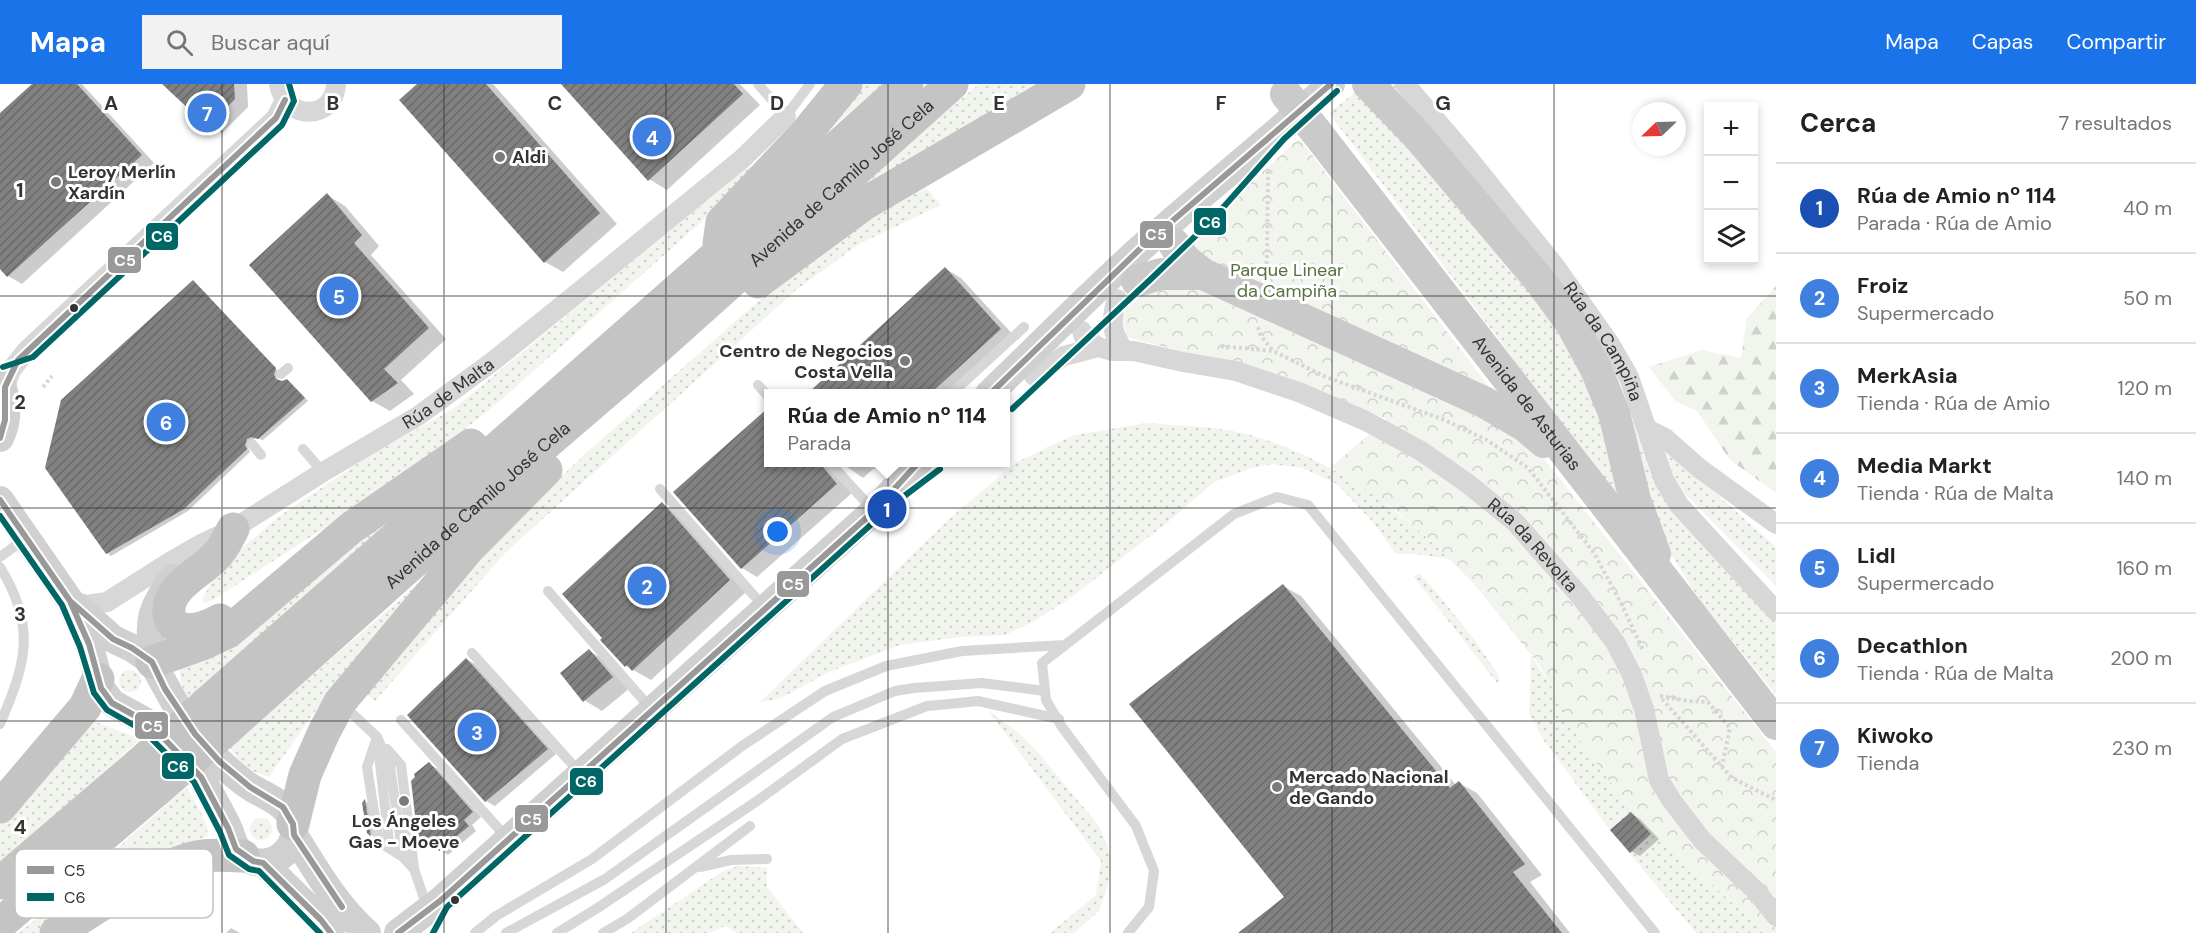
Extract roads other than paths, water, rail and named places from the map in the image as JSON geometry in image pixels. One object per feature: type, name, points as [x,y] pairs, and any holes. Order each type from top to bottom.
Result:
[{"type":"highway","points":[[717,255],[722,222],[807,132],[846,84]]},
{"type":"highway","name":"Avenida de Camilo José Cela","points":[[48,849],[147,778],[227,729],[535,434],[717,255],[907,84]]},
{"type":"highway","name":"Avenida de Camilo José Cela","points":[[76,849],[147,778],[190,705],[535,434],[655,350],[952,84]]},
{"type":"highway","points":[[720,291],[748,289],[864,204],[1069,84]]},
{"type":"highway","points":[[152,662],[228,632],[351,528],[477,441],[535,434],[549,468],[469,548],[340,702],[305,775],[293,830]]},
{"type":"highway","points":[[233,529],[216,557],[185,582],[171,600],[170,618],[174,625],[190,630],[202,627],[230,614],[248,602],[275,591]]},
{"type":"highway","points":[[0,807],[85,707],[98,680]]},
{"type":"highway","points":[[213,857],[253,860]]},
{"type":"highway","name":"Avenida de Camilo José Cela","points":[[0,883],[15,872]]},
{"type":"highway","name":"Avenida de Camilo José Cela","points":[[0,924],[15,909]]},
{"type":"highway","points":[[56,933],[81,918]]},
{"type":"main road","points":[[1368,84],[1424,144],[1541,282],[1571,323],[1595,367],[1614,413],[1635,500],[1663,578]]},
{"type":"main road","name":"Avenida de Asturias","points":[[1282,89],[1776,724]]},
{"type":"main road","points":[[1174,244],[1185,260],[1203,274],[1484,402],[1525,426],[1583,476]]},
{"type":"main road","points":[[1126,282],[1161,274],[1203,274]]},
{"type":"street","points":[[282,92],[291,107],[310,112],[320,110],[328,104],[334,96],[336,84]]},
{"type":"street","points":[[1006,389],[1034,376],[1090,339],[1126,282],[1214,185],[1278,133],[1331,84]]},
{"type":"street","name":"Rúa da Campiña","points":[[1405,84],[1555,266],[1610,344],[1629,377],[1664,480],[1680,505],[1776,611]]},
{"type":"street","points":[[0,438],[7,412],[2,385],[27,350],[276,118],[282,92]]},
{"type":"street","name":"Rúa de Malta","points":[[70,601],[87,605],[107,602],[170,562],[233,529],[418,416],[492,362],[742,159],[786,116]]},
{"type":"street","points":[[1003,389],[1126,282],[1174,244],[1205,214],[1278,133]]},
{"type":"street","points":[[1174,244],[1173,231],[1201,205],[1214,185]]},
{"type":"street","points":[[1126,282],[1113,315],[1113,327],[1127,348]]},
{"type":"street","name":"Rúa da Revolta","points":[[1090,339],[1093,331],[1127,348],[1183,362],[1236,371],[1301,393],[1355,417],[1421,451],[1467,483],[1515,522],[1580,596],[1615,642],[1632,675],[1644,709],[1659,780],[1672,801],[1702,840],[1756,891],[1776,916]]},
{"type":"street","points":[[1003,389],[1064,337],[1090,339]]},
{"type":"street","points":[[0,358],[27,350]]},
{"type":"street","points":[[1647,429],[1665,438],[1699,468],[1776,524]]},
{"type":"street","points":[[881,503],[914,467]]},
{"type":"street","points":[[398,933],[430,915],[507,838],[881,503],[928,467]]},
{"type":"street","points":[[2,507],[70,601],[88,644],[101,688],[112,703],[150,724]]},
{"type":"street","points":[[152,662],[150,620],[159,598],[177,572],[233,529]]},
{"type":"street","points":[[70,601],[113,639],[132,648],[152,662],[190,705]]},
{"type":"street","points":[[331,933],[309,908],[253,860],[236,849],[210,770],[250,787],[283,807],[293,830],[333,897],[367,933]]},
{"type":"street","points":[[253,860],[272,862],[287,852],[293,830]]},
{"type":"lane","points":[[758,84],[786,116],[810,84]]},
{"type":"lane","points":[[955,389],[1024,327]]},
{"type":"lane","points":[[758,385],[764,392]]},
{"type":"lane","points":[[252,444],[261,455]]},
{"type":"lane","points":[[303,449],[323,472]]},
{"type":"lane","points":[[836,467],[881,503]]},
{"type":"lane","points":[[660,489],[764,607]]},
{"type":"lane","points":[[1128,933],[1149,907],[1154,871],[1136,825],[1062,727],[1046,700],[1042,663],[1234,514],[1277,497],[1308,505],[1655,933]]},
{"type":"lane","points":[[0,557],[26,538]]},
{"type":"lane","points":[[0,567],[16,598],[25,631],[23,661],[0,724]]},
{"type":"lane","points":[[548,591],[651,710]]},
{"type":"lane","points":[[475,933],[496,916],[592,859],[742,746],[825,691],[886,666],[962,651],[1065,645]]},
{"type":"lane","points":[[472,653],[581,774]]},
{"type":"lane","points":[[506,933],[605,879],[833,717],[895,691],[914,688],[982,683],[1045,691]]},
{"type":"lane","points":[[557,933],[747,808],[852,734],[927,706],[978,701],[1059,719]]},
{"type":"lane","points":[[340,702],[377,737],[401,765],[414,869],[430,915]]},
{"type":"lane","points":[[401,720],[507,838]]},
{"type":"lane","points":[[377,737],[390,767],[403,857]]},
{"type":"lane","points":[[377,737],[367,767],[379,842],[403,857],[414,869]]},
{"type":"lane","points":[[603,933],[627,920],[750,826]]},
{"type":"lane","points":[[697,868],[731,860],[767,859]]},
{"type":"place","name":"Kiwoko","points":[[207,113]]},
{"type":"place","name":"Media Markt","points":[[652,137]]},
{"type":"place","name":"Aldi","points":[[500,157]]},
{"type":"place","name":"Leroy Merlín Xardín","points":[[56,182]]},
{"type":"place","name":"Lidl","points":[[339,296]]},
{"type":"place","name":"Centro de Negocios Costa Vella","points":[[905,361]]},
{"type":"place","name":"Decathlon","points":[[166,422]]},
{"type":"place","name":"Rúa de Amio nº 114","points":[[887,509]]},
{"type":"place","name":"Froiz","points":[[647,586]]},
{"type":"place","name":"MerkAsia","points":[[477,732]]},
{"type":"place","name":"Mercado Nacional de Gando","points":[[1277,787]]},
{"type":"place","name":"Los Ángeles Gas - Moeve","points":[[404,801]]},
{"type":"park label","name":"Parque Linear da Campiña","points":[[1287,280]]}]
